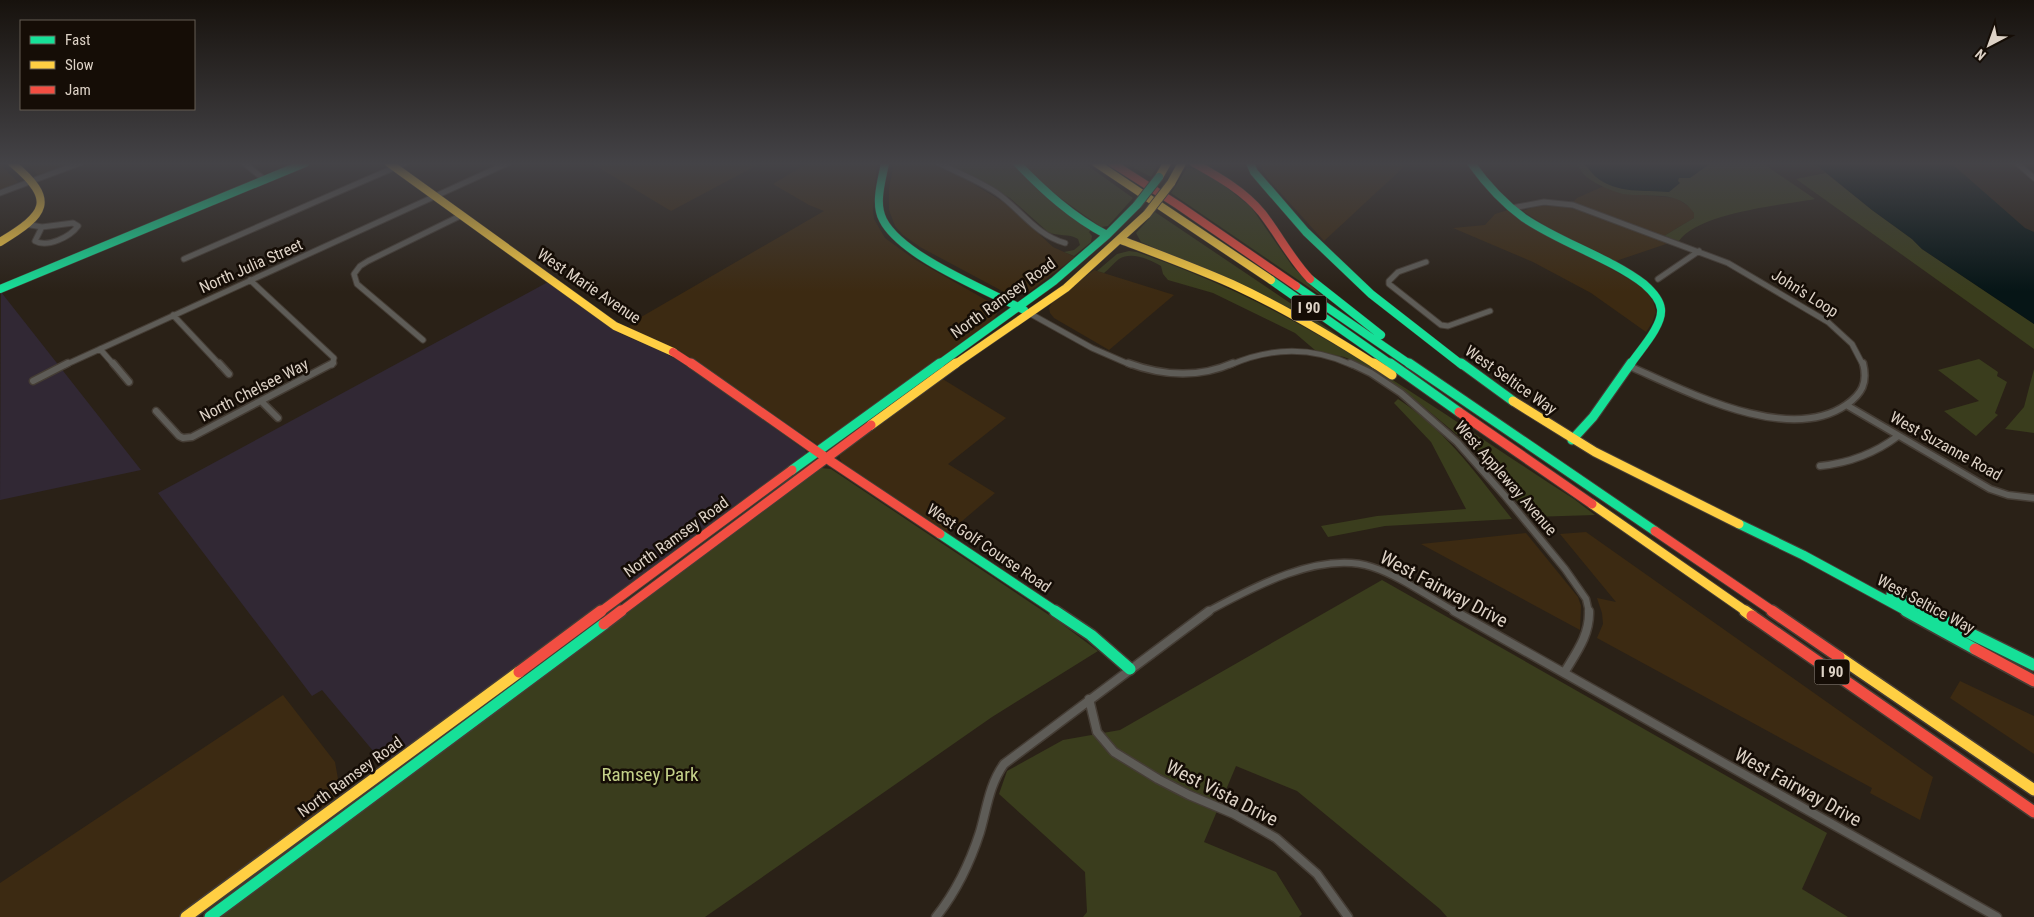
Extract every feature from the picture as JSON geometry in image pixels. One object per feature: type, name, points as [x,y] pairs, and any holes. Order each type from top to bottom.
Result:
[{"type":"main road","points":[[0,242],[25,224],[41,206]]},
{"type":"main road","points":[[0,289],[202,206]]},
{"type":"main road","name":"West Marie Avenue","points":[[449,206],[615,326],[684,358],[827,458]]},
{"type":"main road","name":"West Appleway Avenue","points":[[880,206],[882,219],[891,233],[917,253],[1030,313]]},
{"type":"main road","points":[[1064,206],[1100,231],[1121,240]]},
{"type":"main road","name":"North Ramsey Road","points":[[186,917],[818,452],[1054,281],[1136,206]]},
{"type":"main road","name":"North Ramsey Road","points":[[210,917],[922,387],[1066,288],[1121,240],[1153,206]]},
{"type":"main road","name":"I 90","points":[[1160,206],[1253,268],[2034,812]]},
{"type":"main road","name":"I 90","points":[[1178,206],[2034,790]]},
{"type":"main road","points":[[1255,206],[1297,265],[1321,289],[1496,422]]},
{"type":"main road","name":"West Seltice Way","points":[[1283,206],[1306,232],[1371,294],[1468,369],[1572,440],[1804,555],[2034,681]]},
{"type":"main road","points":[[1509,206],[1548,231],[1640,280],[1659,300],[1662,312],[1660,323],[1593,417],[1572,440]]},
{"type":"main road","name":"I 90","points":[[1121,240],[1211,275],[1263,299],[1320,331],[1521,455]]},
{"type":"main road","name":"West Golf Course Road","points":[[827,458],[1091,635],[1130,669]]},
{"type":"main road","name":"West Seltice Way","points":[[1804,555],[1864,581],[2034,666]]},
{"type":"street","points":[[184,259],[305,206]]},
{"type":"street","name":"North Julia Street","points":[[33,381],[47,372],[414,206]]},
{"type":"street","points":[[1014,206],[1048,238],[1065,243]]},
{"type":"street","name":"John's Loop","points":[[1512,208],[1521,206]]},
{"type":"street","name":"John's Loop","points":[[1573,206],[1699,251],[1736,267],[1812,311],[1835,327],[1846,337],[1861,358],[1866,380],[1859,397],[1848,406]]},
{"type":"street","points":[[423,340],[357,284],[354,278],[355,272],[368,260],[462,215]]},
{"type":"street","points":[[25,224],[42,227],[73,223],[78,226],[78,229],[65,236],[40,244],[36,241],[42,227]]},
{"type":"street","points":[[1658,279],[1699,251]]},
{"type":"street","points":[[1426,262],[1398,272],[1389,284],[1441,324],[1448,326],[1490,311]]},
{"type":"street","name":"North Chelsee Way","points":[[156,411],[179,436],[186,438],[199,435],[333,364],[334,358],[250,280]]},
{"type":"street","name":"West Appleway Avenue","points":[[1030,313],[1110,356],[1150,371],[1190,374],[1208,372],[1252,356],[1290,350],[1307,351],[1346,361],[1385,383],[1423,410],[1458,442],[1581,591],[1589,607],[1590,621],[1588,631],[1564,673]]},
{"type":"street","points":[[173,315],[229,374]]},
{"type":"street","points":[[100,349],[129,382]]},
{"type":"street","points":[[1629,366],[1720,404],[1771,417],[1812,418],[1832,413],[1848,406]]},
{"type":"street","points":[[262,402],[278,418]]},
{"type":"street","name":"West Suzanne Road","points":[[1848,406],[1990,489],[2008,495],[2034,498]]},
{"type":"street","points":[[1820,466],[1851,462],[1870,455],[1898,436]]},
{"type":"street","name":"West Fairway Drive","points":[[936,917],[959,884],[970,860],[995,775],[1014,755],[1186,626],[1232,598],[1290,575],[1341,562],[1360,563],[1383,571],[1997,917]]},
{"type":"street","name":"West Vista Drive","points":[[1089,699],[1097,732],[1105,744],[1114,752],[1158,779],[1189,795],[1234,814],[1276,838],[1317,874],[1348,917]]},
{"type":"shaded area","points":[[662,206],[681,206],[671,211]]},
{"type":"shaded area","points":[[811,206],[873,206],[874,219],[885,238],[914,259],[995,305],[997,314],[993,320],[823,444],[818,445],[682,353],[633,331],[629,327],[636,320],[824,211]]},
{"type":"shaded area","points":[[889,206],[1009,206],[1053,247],[1075,257],[1029,292],[1015,295],[1006,293],[920,247],[903,235],[895,226]]},
{"type":"shaded area","points":[[1292,206],[1362,206],[1324,241]]},
{"type":"shaded area","points":[[1536,206],[1561,206],[1582,211],[1669,243],[1613,262],[1546,226],[1523,211]]},
{"type":"shaded area","points":[[1580,206],[1688,206],[1691,208],[1694,218],[1664,236]]},
{"type":"shaded area","points":[[1867,206],[2000,206],[2025,228],[2034,232],[2034,324],[1922,249],[1912,239]]},
{"type":"shaded area","points":[[1508,210],[1644,289],[1653,301],[1656,312],[1646,332],[1591,293],[1533,262],[1453,228],[1485,225],[1495,214]]},
{"type":"shaded area","points":[[1094,270],[1174,295],[1109,350],[1054,318],[1049,308],[1053,301]]},
{"type":"shaded area","points":[[548,282],[621,334],[661,351],[685,364],[805,450],[807,454],[397,757],[379,758],[322,690],[312,696],[158,493]]},
{"type":"shaded area","points":[[1,292],[141,470],[0,500]]},
{"type":"shaded area","points":[[941,378],[1006,418],[948,464],[995,493],[948,533],[859,475],[843,464],[840,459],[840,454]]},
{"type":"shaded area","points":[[1586,532],[1933,777],[1920,820],[1870,793],[1872,788],[1597,638],[1603,624],[1597,598],[1616,602],[1560,534]]},
{"type":"shaded area","points":[[1526,533],[1578,597],[1581,606],[1580,630],[1421,544]]},
{"type":"shaded area","points":[[1960,681],[2034,716],[2034,754],[1950,698]]},
{"type":"shaded area","points":[[283,695],[335,762],[340,790],[332,805],[179,917],[0,917],[0,883]]},
{"type":"green space","points":[[1019,206],[1059,206],[1091,230],[1089,232],[1092,236],[1091,242],[1074,256],[1064,252],[1074,250],[1080,245],[1078,239],[1048,232]]},
{"type":"green space","points":[[1071,206],[1126,206],[1108,226],[1101,227]]},
{"type":"green space","points":[[1190,206],[1249,206],[1293,267],[1323,297]]},
{"type":"green space","points":[[1689,206],[1775,206],[1741,212],[1703,223],[1689,231],[1679,241],[1664,236],[1694,218],[1694,213]]},
{"type":"green space","points":[[1834,206],[1867,206],[1912,239],[1922,249],[2034,324],[2034,349]]},
{"type":"green space","points":[[1155,212],[1339,336],[1336,337],[1296,312],[1258,293],[1141,242],[1136,233]]},
{"type":"green space","points":[[1129,251],[1162,261],[1224,286],[1324,338],[1408,390],[1574,499],[1595,515],[1531,517],[1467,443],[1407,393],[1357,362],[1316,351],[1295,333],[1213,293],[1168,280],[1163,274],[1161,266],[1157,264],[1141,257],[1130,256],[1119,259],[1104,273],[1097,271],[1117,254]]},
{"type":"green space","points":[[1979,359],[1998,372],[1997,376],[2007,382],[1995,413],[1998,415],[1976,436],[1944,411],[1979,401],[1938,370]]},
{"type":"green space","points":[[2034,369],[2034,433],[2005,429],[2024,407]]},
{"type":"green space","points":[[1398,399],[1431,424],[1446,439],[1512,519],[1385,526],[1328,537],[1321,526],[1377,516],[1466,509],[1431,442],[1394,403]]},
{"type":"green space","name":"Ramsey Park","points":[[821,468],[831,469],[1058,621],[1098,651],[992,717],[705,917],[220,917]]},
{"type":"green space","points":[[1382,580],[1827,833],[1802,889],[1848,917],[1447,917],[1440,909],[1297,791],[1236,766],[1204,842],[1276,872],[1302,914],[1299,917],[1083,917],[1087,912],[1085,872],[999,794],[1007,771],[1063,740],[1120,730]]},
{"type":"traffic: fast","points":[[0,289],[201,206]]},
{"type":"traffic: fast","points":[[880,206],[883,220],[907,246],[947,271],[1024,310]]},
{"type":"traffic: fast","points":[[1062,206],[1082,221],[1107,235]]},
{"type":"traffic: fast","points":[[792,470],[1054,281],[1107,235],[1136,206]]},
{"type":"traffic: fast","points":[[1283,206],[1306,232],[1371,294],[1468,369],[1513,401]]},
{"type":"traffic: fast","points":[[1509,206],[1546,232],[1638,280],[1654,293],[1660,304],[1661,316],[1659,323],[1593,417],[1572,440]]},
{"type":"traffic: fast","points":[[1310,279],[1381,335]]},
{"type":"traffic: fast","points":[[1271,280],[1459,412]]},
{"type":"traffic: fast","points":[[1296,286],[1655,531]]},
{"type":"traffic: fast","points":[[1739,524],[1803,555],[1975,649]]},
{"type":"traffic: fast","points":[[940,534],[1091,635],[1130,669]]},
{"type":"traffic: fast","points":[[1891,594],[2034,665]]},
{"type":"traffic: fast","points":[[210,917],[604,624]]},
{"type":"traffic: slow","points":[[0,242],[30,222],[40,206]]},
{"type":"traffic: slow","points":[[448,206],[615,326],[673,352]]},
{"type":"traffic: slow","points":[[1147,214],[1153,206]]},
{"type":"traffic: slow","points":[[1160,206],[1271,280]]},
{"type":"traffic: slow","points":[[871,425],[922,387],[1066,288],[1147,214]]},
{"type":"traffic: slow","points":[[1121,240],[1200,270],[1265,300],[1392,375]]},
{"type":"traffic: slow","points":[[1513,401],[1595,452],[1739,524]]},
{"type":"traffic: slow","points":[[1592,504],[1752,616]]},
{"type":"traffic: slow","points":[[1839,657],[2034,790]]},
{"type":"traffic: slow","points":[[186,917],[519,672]]},
{"type":"traffic: jam","points":[[1179,206],[1296,286]]},
{"type":"traffic: jam","points":[[1256,206],[1296,263],[1310,279]]},
{"type":"traffic: jam","points":[[673,352],[940,534]]},
{"type":"traffic: jam","points":[[1459,412],[1592,504]]},
{"type":"traffic: jam","points":[[604,624],[871,425]]},
{"type":"traffic: jam","points":[[519,672],[792,470]]},
{"type":"traffic: jam","points":[[1655,531],[1839,657]]},
{"type":"traffic: jam","points":[[1752,616],[2034,812]]},
{"type":"traffic: jam","points":[[1975,649],[2034,681]]}]
